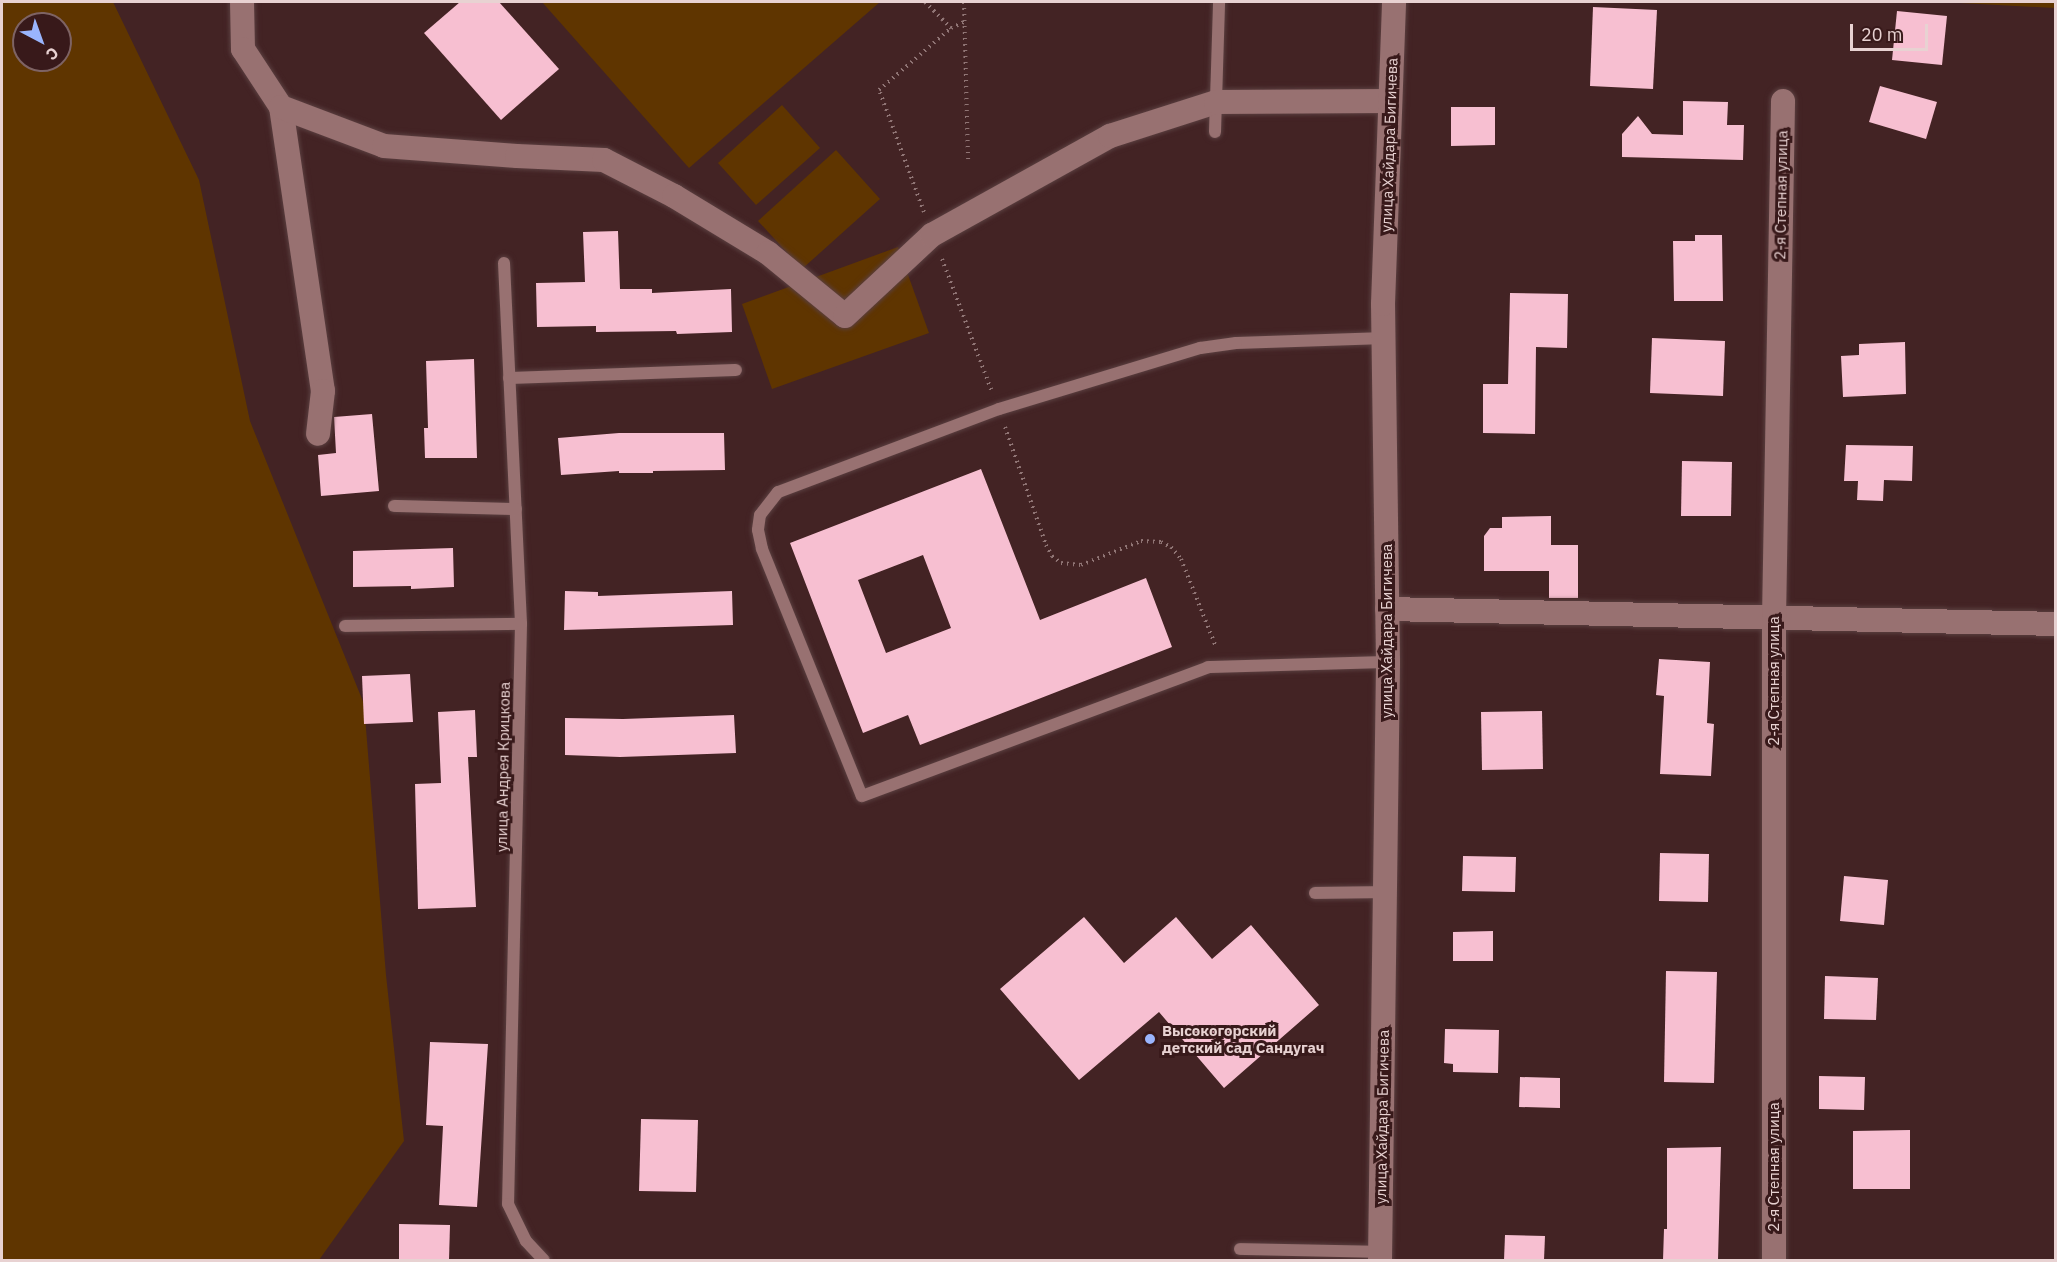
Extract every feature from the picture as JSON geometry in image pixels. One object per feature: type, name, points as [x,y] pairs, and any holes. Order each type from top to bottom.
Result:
[{"type":"street","points":[[242,2],[243,48],[281,107],[323,391],[318,434]]},
{"type":"street","name":"улица Хайдара Бигичева","points":[[1380,1256],[1388,662],[1383,304],[1394,2]]},
{"type":"street","points":[[281,107],[384,146],[604,160],[674,196],[768,253],[845,316],[932,235],[1110,136],[1216,102],[1283,99],[1390,101]]},
{"type":"street","name":"2-я Степная улица","points":[[1774,1260],[1774,619],[1783,101]]},
{"type":"street","points":[[1387,609],[2055,624]]},
{"type":"lane","points":[[1215,132],[1219,2]]},
{"type":"lane","name":"улица Андрея Крицкова","points":[[504,263],[521,624],[508,1204],[526,1241],[544,1260]]},
{"type":"lane","points":[[1385,338],[1236,343],[1200,348],[999,409],[777,492],[760,515],[758,530],[762,549],[862,796],[1208,667],[1388,662]]},
{"type":"lane","points":[[509,378],[736,370]]},
{"type":"lane","points":[[394,506],[516,509]]},
{"type":"lane","points":[[345,626],[521,624]]},
{"type":"lane","points":[[1315,893],[1385,892]]},
{"type":"lane","points":[[1240,1249],[1380,1256]]},
{"type":"path","points":[[925,2],[951,28]]},
{"type":"path","points":[[964,2],[968,159]]},
{"type":"path","points":[[964,22],[951,28],[879,90],[999,409],[1046,545],[1052,556],[1061,562],[1081,565],[1141,542],[1161,542],[1171,547],[1181,559],[1216,643],[1214,660],[1208,667]]},
{"type":"shaded area","points":[[2,2],[113,2],[199,180],[250,421],[364,704],[386,975],[404,1141],[319,1260],[2,1260]]},
{"type":"shaded area","points":[[542,2],[880,2],[689,168]]},
{"type":"shaded area","points":[[1942,2],[2055,2],[2055,8]]},
{"type":"shaded area","points":[[782,105],[820,148],[756,205],[718,163]]},
{"type":"shaded area","points":[[836,150],[880,199],[802,269],[758,221]]},
{"type":"shaded area","points":[[898,247],[929,333],[772,389],[742,304]]},
{"type":"building","points":[[460,2],[499,2],[559,69],[501,120],[424,33]]},
{"type":"building","points":[[1593,7],[1657,10],[1653,89],[1590,86]]},
{"type":"building","points":[[1897,11],[1947,16],[1942,65],[1892,60]]},
{"type":"building","points":[[1880,86],[1937,102],[1926,139],[1869,122]]},
{"type":"building","points":[[1683,101],[1728,102],[1727,125],[1744,125],[1743,160],[1622,157],[1622,134],[1638,116],[1652,134],[1683,135]]},
{"type":"building","points":[[1451,107],[1495,107],[1495,145],[1451,146]]},
{"type":"building","points":[[618,231],[620,289],[652,289],[652,293],[731,289],[732,332],[677,334],[676,331],[596,332],[596,326],[537,327],[536,283],[585,282],[583,232]]},
{"type":"building","points":[[1695,235],[1722,235],[1723,301],[1674,301],[1673,241],[1695,241]]},
{"type":"building","points":[[1510,293],[1568,294],[1567,348],[1536,347],[1535,434],[1483,433],[1483,384],[1508,384]]},
{"type":"building","points":[[1652,338],[1725,341],[1723,396],[1650,393]]},
{"type":"building","points":[[1905,342],[1906,394],[1843,397],[1841,356],[1859,355],[1859,344]]},
{"type":"building","points":[[474,359],[477,458],[425,458],[424,428],[428,428],[426,361]]},
{"type":"building","points":[[372,414],[379,491],[321,496],[318,455],[336,453],[334,417]]},
{"type":"building","points":[[619,433],[724,433],[725,470],[653,471],[653,473],[619,473],[619,471],[561,475],[558,438]]},
{"type":"building","points":[[1846,445],[1913,446],[1912,481],[1884,480],[1883,501],[1857,500],[1858,481],[1844,481]]},
{"type":"building","points":[[1682,461],[1732,462],[1731,516],[1681,516]]},
{"type":"building","points":[[981,469],[1040,620],[1146,578],[1172,647],[920,745],[908,715],[863,733],[790,543]],"holes":[[[923,555],[951,628],[886,653],[858,580]]]},
{"type":"building","points":[[1551,516],[1551,545],[1578,545],[1578,598],[1549,598],[1549,571],[1484,571],[1484,536],[1490,528],[1502,528],[1502,517]]},
{"type":"building","points":[[453,548],[454,587],[411,589],[411,586],[353,587],[353,551]]},
{"type":"building","points":[[565,591],[598,592],[598,596],[732,591],[733,625],[564,630]]},
{"type":"building","points":[[1659,659],[1710,662],[1707,723],[1714,724],[1711,776],[1660,774],[1664,696],[1656,695]]},
{"type":"building","points":[[410,674],[413,722],[364,724],[362,676]]},
{"type":"building","points":[[475,710],[477,757],[468,757],[476,907],[418,909],[415,784],[441,783],[438,712]]},
{"type":"building","points":[[1542,711],[1543,769],[1482,770],[1481,712]]},
{"type":"building","points":[[734,715],[736,753],[620,757],[565,755],[565,718],[623,719]]},
{"type":"building","points":[[1660,853],[1709,854],[1708,902],[1659,901]]},
{"type":"building","points":[[1463,856],[1516,857],[1515,892],[1462,891]]},
{"type":"building","points":[[1844,876],[1888,880],[1884,925],[1840,921]]},
{"type":"building","points":[[1084,917],[1124,963],[1176,917],[1212,959],[1251,925],[1319,1005],[1224,1088],[1159,1012],[1079,1080],[1000,989]]},
{"type":"building","points":[[1493,931],[1493,961],[1453,961],[1453,932]]},
{"type":"building","points":[[1666,971],[1717,972],[1714,1083],[1664,1082]]},
{"type":"building","points":[[1825,976],[1878,978],[1876,1020],[1824,1019]]},
{"type":"building","points":[[1445,1029],[1499,1030],[1498,1073],[1453,1072],[1453,1064],[1444,1063]]},
{"type":"building","points":[[430,1042],[488,1044],[477,1207],[439,1205],[443,1126],[426,1125]]},
{"type":"building","points":[[1819,1076],[1865,1077],[1864,1110],[1819,1109]]},
{"type":"building","points":[[1520,1077],[1560,1078],[1560,1108],[1519,1107]]},
{"type":"building","points":[[641,1119],[698,1120],[696,1192],[639,1191]]},
{"type":"building","points":[[1910,1130],[1910,1189],[1853,1189],[1853,1131]]},
{"type":"building","points":[[1721,1147],[1718,1260],[1663,1260],[1664,1229],[1667,1229],[1667,1148]]},
{"type":"building","points":[[399,1224],[450,1225],[449,1260],[399,1260]]},
{"type":"building","points":[[1505,1235],[1545,1236],[1544,1260],[1504,1260]]},
{"type":"place","name":"Высокогорский детский сад Сандугач","points":[[1150,1039]]}]
